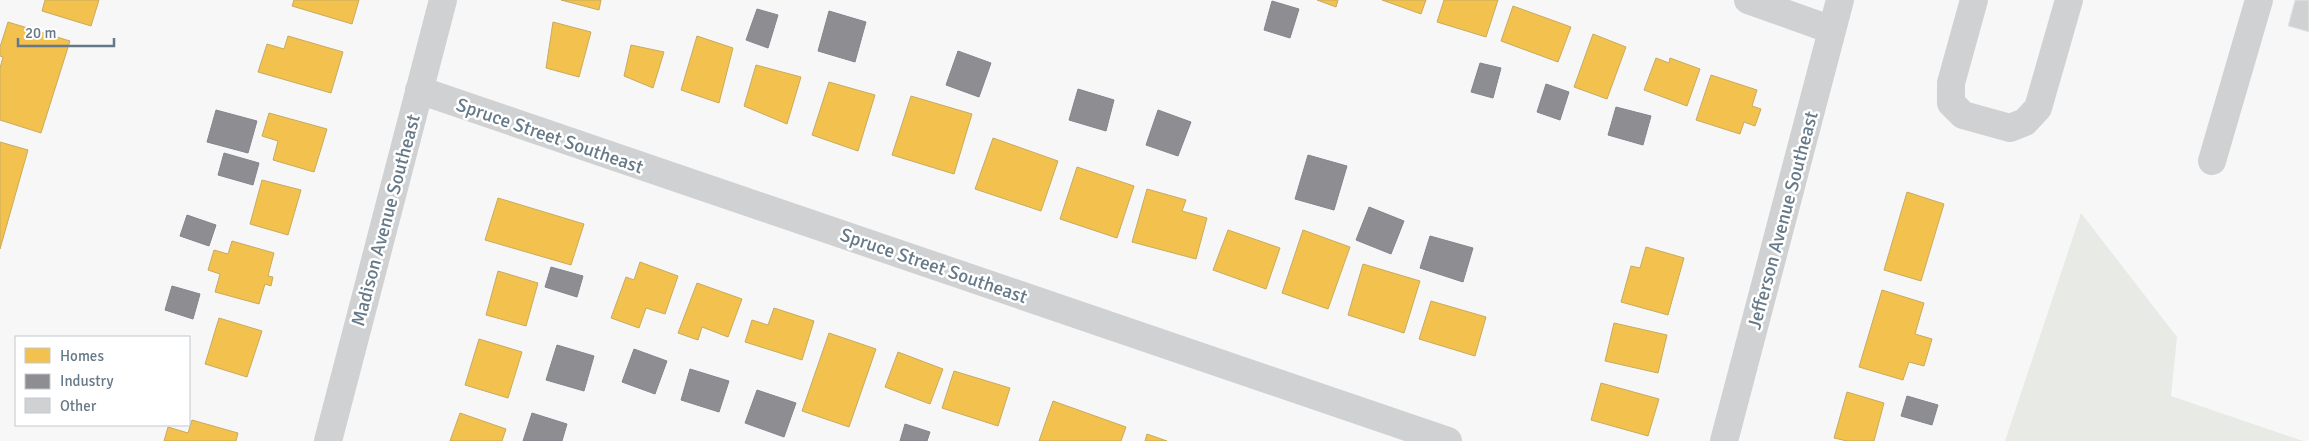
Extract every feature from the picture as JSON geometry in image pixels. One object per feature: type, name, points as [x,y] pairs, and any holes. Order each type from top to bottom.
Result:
[{"type":"street","name":"Madison Avenue Southeast","points":[[328,441],[443,0]]},
{"type":"street","points":[[1748,0],[1832,30]]},
{"type":"street","name":"Jefferson Avenue Southeast","points":[[1724,441],[1840,0]]},
{"type":"street","points":[[1974,0],[1951,83],[1951,103],[1963,115],[2010,128],[2025,122],[2038,108],[2069,0]]},
{"type":"street","points":[[2212,161],[2259,0]]},
{"type":"street","name":"Spruce Street Southeast","points":[[419,90],[1448,441]]},
{"type":"shaded area","points":[[2081,213],[2177,337],[2171,396],[2303,441],[2005,441]]},
{"type":"building: Homes","points":[[45,0],[99,0],[91,26],[42,11]]},
{"type":"building: Homes","points":[[294,0],[359,0],[352,24],[292,6]]},
{"type":"building: Homes","points":[[561,0],[601,0],[599,10]]},
{"type":"building: Homes","points":[[1317,0],[1338,0],[1336,7]]},
{"type":"building: Homes","points":[[1382,0],[1426,0],[1421,14]]},
{"type":"building: Homes","points":[[1444,0],[1498,0],[1486,37],[1437,22]]},
{"type":"building: Homes","points":[[1513,6],[1571,27],[1558,62],[1501,41]]},
{"type":"building: Homes","points":[[8,22],[70,41],[41,133],[0,120],[0,68],[3,57],[0,56],[0,47]]},
{"type":"building: Homes","points":[[553,22],[591,32],[579,77],[546,68]]},
{"type":"building: Homes","points":[[1593,34],[1626,47],[1607,99],[1574,87]]},
{"type":"building: Homes","points":[[288,36],[343,52],[331,93],[258,72],[267,44],[284,49]]},
{"type":"building: Homes","points":[[697,36],[733,48],[719,103],[681,90]]},
{"type":"building: Homes","points":[[631,45],[664,52],[653,88],[624,76]]},
{"type":"building: Homes","points":[[1656,58],[1669,63],[1670,58],[1700,69],[1687,106],[1644,90]]},
{"type":"building: Homes","points":[[756,65],[801,77],[787,124],[744,106]]},
{"type":"building: Homes","points":[[1711,75],[1757,90],[1752,106],[1761,109],[1755,126],[1744,122],[1740,134],[1696,120]]},
{"type":"building: Homes","points":[[829,82],[875,95],[858,151],[812,135]]},
{"type":"building: Homes","points":[[911,96],[972,114],[954,174],[892,155]]},
{"type":"building: Homes","points":[[269,113],[327,129],[314,172],[273,160],[278,141],[262,136]]},
{"type":"building: Homes","points":[[993,138],[1058,161],[1041,211],[975,189]]},
{"type":"building: Homes","points":[[0,142],[28,150],[0,249]]},
{"type":"building: Homes","points":[[1077,167],[1134,186],[1117,238],[1060,219]]},
{"type":"building: Homes","points":[[262,180],[301,190],[288,235],[250,224]]},
{"type":"building: Homes","points":[[1147,189],[1186,200],[1182,211],[1207,218],[1196,259],[1132,242]]},
{"type":"building: Homes","points":[[1907,192],[1944,204],[1921,281],[1884,270]]},
{"type":"building: Homes","points":[[498,198],[584,224],[571,265],[485,240]]},
{"type":"building: Homes","points":[[1228,230],[1280,248],[1266,289],[1213,270]]},
{"type":"building: Homes","points":[[1303,230],[1350,247],[1328,309],[1282,293]]},
{"type":"building: Homes","points":[[232,241],[274,253],[268,276],[273,277],[271,286],[265,284],[259,304],[215,292],[220,274],[208,270],[214,250],[228,254]]},
{"type":"building: Homes","points":[[1646,247],[1684,258],[1668,315],[1621,302],[1631,266],[1640,268]]},
{"type":"building: Homes","points":[[640,262],[678,276],[665,314],[646,308],[639,328],[611,318],[626,277],[634,280]]},
{"type":"building: Homes","points":[[1363,264],[1420,281],[1404,333],[1348,315]]},
{"type":"building: Homes","points":[[498,271],[538,283],[526,326],[486,315]]},
{"type":"building: Homes","points":[[697,283],[742,299],[728,337],[702,327],[698,340],[678,333]]},
{"type":"building: Homes","points":[[1882,290],[1924,303],[1915,334],[1932,339],[1924,366],[1909,362],[1903,380],[1859,367]]},
{"type":"building: Homes","points":[[1431,301],[1486,317],[1475,356],[1419,339]]},
{"type":"building: Homes","points":[[774,308],[814,321],[802,360],[745,342],[752,320],[768,325]]},
{"type":"building: Homes","points":[[219,318],[262,331],[247,377],[205,364]]},
{"type":"building: Homes","points":[[1614,323],[1667,335],[1658,373],[1605,361]]},
{"type":"building: Homes","points":[[829,333],[876,349],[849,427],[802,411]]},
{"type":"building: Homes","points":[[479,339],[522,352],[508,398],[465,385]]},
{"type":"building: Homes","points":[[898,352],[943,369],[930,404],[885,387]]},
{"type":"building: Homes","points":[[954,371],[1010,388],[998,426],[942,408]]},
{"type":"building: Homes","points":[[1601,383],[1659,399],[1648,436],[1591,420]]},
{"type":"building: Homes","points":[[1847,392],[1884,403],[1874,441],[1847,441],[1834,438]]},
{"type":"building: Homes","points":[[1053,401],[1126,427],[1121,441],[1039,441]]},
{"type":"building: Homes","points":[[460,413],[506,429],[502,441],[450,441]]},
{"type":"building: Homes","points":[[192,420],[238,433],[236,441],[164,441],[168,427],[188,433]]},
{"type":"building: Homes","points":[[1147,434],[1167,441],[1145,441]]},
{"type":"building: Industry","points":[[1272,1],[1299,9],[1290,38],[1264,30]]},
{"type":"building: Industry","points":[[757,9],[778,15],[768,48],[746,40]]},
{"type":"building: Industry","points":[[829,11],[866,22],[855,62],[818,51]]},
{"type":"building: Industry","points":[[958,51],[991,63],[979,97],[946,85]]},
{"type":"building: Industry","points":[[1480,63],[1501,68],[1493,98],[1471,92]]},
{"type":"building: Industry","points":[[1546,84],[1569,92],[1560,120],[1537,112]]},
{"type":"building: Industry","points":[[1078,89],[1114,100],[1106,131],[1069,120]]},
{"type":"building: Industry","points":[[1616,107],[1651,116],[1643,145],[1608,135]]},
{"type":"building: Industry","points":[[216,110],[257,121],[248,153],[207,142]]},
{"type":"building: Industry","points":[[1158,110],[1191,122],[1178,156],[1146,145]]},
{"type":"building: Industry","points":[[224,153],[259,163],[253,185],[218,175]]},
{"type":"building: Industry","points":[[1308,155],[1347,166],[1334,210],[1295,199]]},
{"type":"building: Industry","points":[[1369,207],[1404,221],[1391,254],[1356,240]]},
{"type":"building: Industry","points":[[187,215],[216,225],[209,246],[180,236]]},
{"type":"building: Industry","points":[[1430,236],[1473,248],[1463,282],[1420,268]]},
{"type":"building: Industry","points":[[551,267],[583,276],[577,297],[545,287]]},
{"type":"building: Industry","points":[[172,286],[200,294],[193,319],[165,310]]},
{"type":"building: Industry","points":[[557,345],[594,356],[584,391],[546,380]]},
{"type":"building: Industry","points":[[634,349],[667,361],[655,394],[622,382]]},
{"type":"building: Industry","points":[[690,369],[729,381],[719,412],[681,400]]},
{"type":"building: Industry","points":[[757,390],[796,403],[784,437],[745,423]]},
{"type":"building: Industry","points":[[1907,396],[1938,405],[1932,425],[1901,416]]},
{"type":"building: Industry","points":[[532,413],[567,424],[562,441],[523,441]]},
{"type":"building: Industry","points":[[905,424],[930,432],[927,441],[900,441]]},
{"type":"building: Other","points":[[2295,0],[2309,0],[2309,32],[2288,26]]}]
